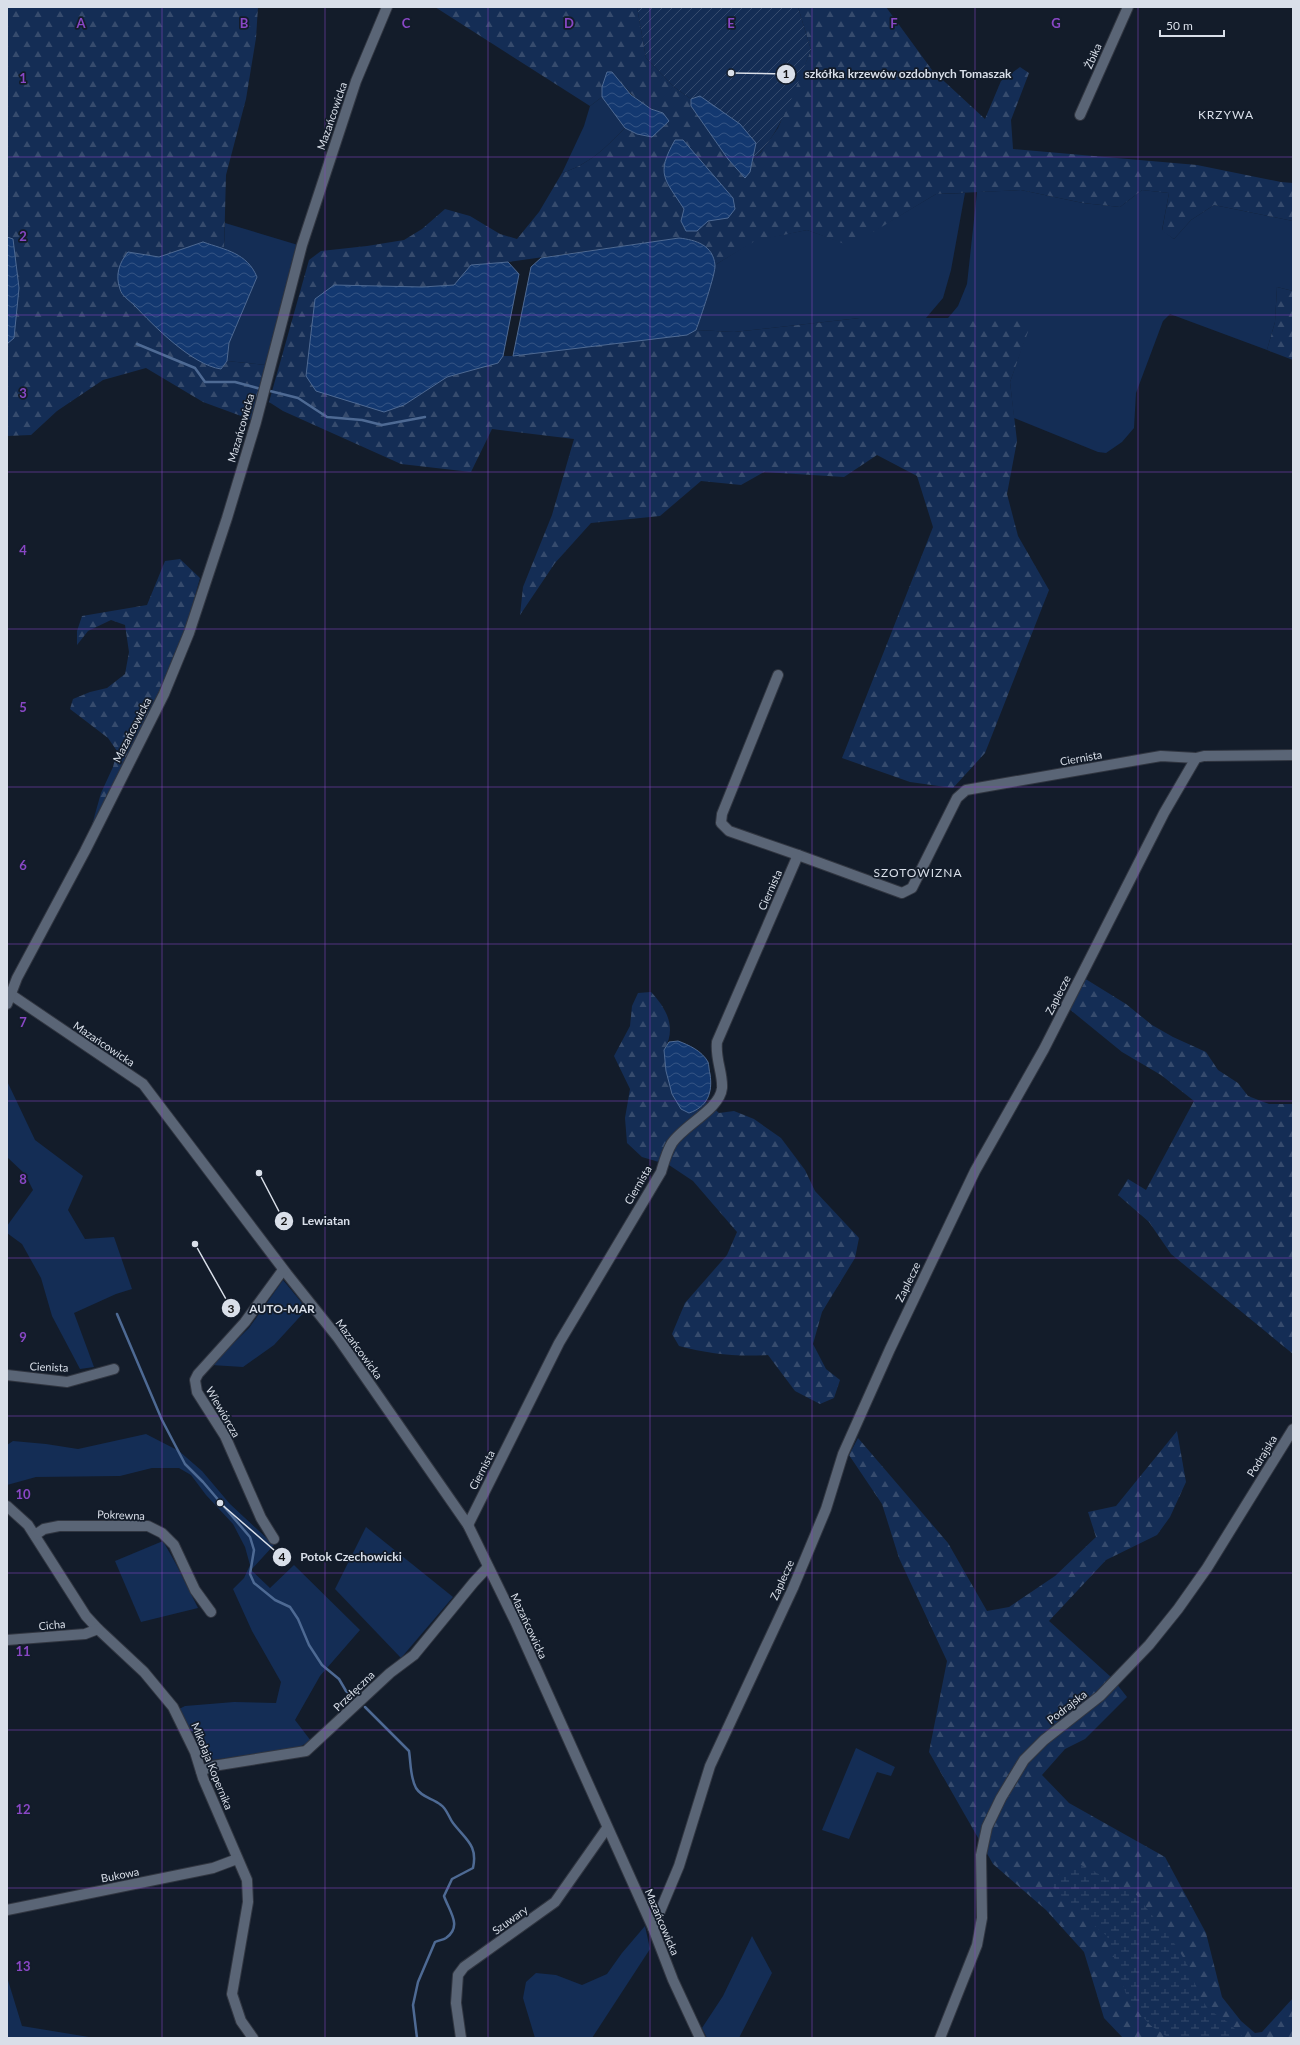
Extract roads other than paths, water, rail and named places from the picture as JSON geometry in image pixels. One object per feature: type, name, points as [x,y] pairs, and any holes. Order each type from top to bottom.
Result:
[{"type":"street","name":"Mazańcowicka","points":[[388,7],[356,81],[302,245],[256,422],[227,518],[189,633],[164,694],[85,851],[8,997],[143,1084],[283,1270],[338,1338],[468,1525],[515,1621],[653,1928],[673,1980],[700,2038]]},
{"type":"street","name":"Żbika","points":[[1080,115],[1128,7]]},
{"type":"street","name":"Ciernista","points":[[778,675],[722,814],[721,823],[729,831],[902,893],[912,888],[957,798],[966,790],[1161,756],[1196,758]]},
{"type":"street","points":[[1196,758],[1204,756],[1293,755]]},
{"type":"street","name":"Zaplecze","points":[[653,1928],[679,1866],[710,1766],[793,1588],[826,1509],[843,1454],[890,1349],[975,1171],[1044,1049],[1164,813],[1196,758]]},
{"type":"street","name":"Ciernista","points":[[468,1525],[559,1343],[661,1172],[672,1142],[694,1120],[715,1104],[722,1089],[716,1054],[717,1042],[798,855]]},
{"type":"street","name":"Wiewiórcza","points":[[274,1539],[261,1518],[225,1436],[197,1392],[195,1385],[198,1374],[245,1322],[283,1270]]},
{"type":"street","name":"Cienista","points":[[7,1375],[67,1382],[114,1369]]},
{"type":"street","name":"Podrajska","points":[[940,2038],[977,1945],[982,1918],[980,1855],[987,1827],[1001,1798],[1024,1760],[1044,1740],[1100,1696],[1149,1645],[1178,1609],[1207,1568],[1293,1429]]},
{"type":"street","name":"Mikołaja Kopernika","points":[[7,1506],[28,1525],[86,1616],[144,1672],[166,1698],[183,1726],[195,1752],[201,1771],[246,1880],[248,1902],[232,1994],[241,2021],[253,2038]]},
{"type":"street","name":"Pokrewna","points":[[35,1535],[44,1529],[59,1526],[148,1526],[162,1533],[174,1545],[195,1590],[211,1612]]},
{"type":"street","name":"Przełęczna","points":[[201,1771],[213,1766],[306,1751],[390,1673],[414,1655],[488,1567]]},
{"type":"street","name":"Cicha","points":[[7,1640],[85,1634],[98,1629]]},
{"type":"street","name":"Szuwary","points":[[461,2038],[456,2002],[458,1975],[464,1967],[555,1902],[607,1828]]},
{"type":"street","name":"Bukowa","points":[[7,1910],[213,1868],[237,1859]]},
{"type":"water","points":[[607,72],[612,72],[631,95],[651,109],[663,113],[669,121],[652,137],[637,134],[625,128],[602,97],[602,87]]},
{"type":"water","points":[[700,96],[740,124],[756,143],[750,172],[745,178],[728,159],[691,106],[691,99]]},
{"type":"water","points":[[675,140],[683,140],[733,198],[735,209],[728,218],[708,221],[697,231],[686,231],[681,221],[684,209],[668,183],[664,169],[665,161]]},
{"type":"water","points":[[7,237],[13,239],[19,288],[14,338],[7,344]]},
{"type":"water","points":[[679,238],[692,240],[703,245],[714,258],[715,270],[696,330],[687,335],[513,356],[531,267],[541,258]]},
{"type":"water","points":[[203,242],[228,250],[242,257],[253,269],[257,277],[229,343],[227,361],[221,369],[210,366],[198,360],[186,353],[174,343],[124,296],[118,279],[120,265],[128,252],[159,257]]},
{"type":"water","points":[[508,262],[519,274],[503,356],[498,363],[447,377],[404,405],[384,412],[316,391],[306,376],[315,299],[334,285],[422,287],[454,285],[471,265]]},
{"type":"water","points":[[678,1041],[699,1052],[709,1065],[711,1087],[707,1098],[700,1107],[689,1113],[681,1109],[672,1094],[666,1071],[664,1050],[669,1042]]},
{"type":"waterway","points":[[137,344],[195,368],[205,382],[235,382],[261,389]]},
{"type":"waterway","points":[[266,390],[298,398],[327,417],[362,420],[382,425],[425,417]]},
{"type":"waterway","points":[[117,1314],[162,1420],[185,1464],[203,1482],[250,1537],[254,1550],[250,1574],[254,1583],[275,1600],[290,1607],[298,1619],[309,1645],[322,1665],[339,1679],[346,1691],[354,1698]]},
{"type":"waterway","points":[[365,1707],[409,1751],[412,1775],[416,1788],[421,1794],[443,1807],[453,1823],[470,1843],[474,1854],[473,1868],[452,1879],[444,1896],[453,1918],[454,1928],[446,1938],[435,1942],[418,1982],[413,2005],[417,2038]]},
{"type":"place","name":"szkółka krzewów ozdobnych Tomaszak","points":[[731,73]]},
{"type":"place","name":"Lewiatan","points":[[259,1173]]},
{"type":"place","name":"AUTO-MAR","points":[[195,1244]]},
{"type":"place","name":"Potok Czechowicki","points":[[220,1503]]},
{"type":"district","name":"KRZYWA","points":[[1226,115]]},
{"type":"district","name":"SZOTOWIZNA","points":[[918,873]]}]
